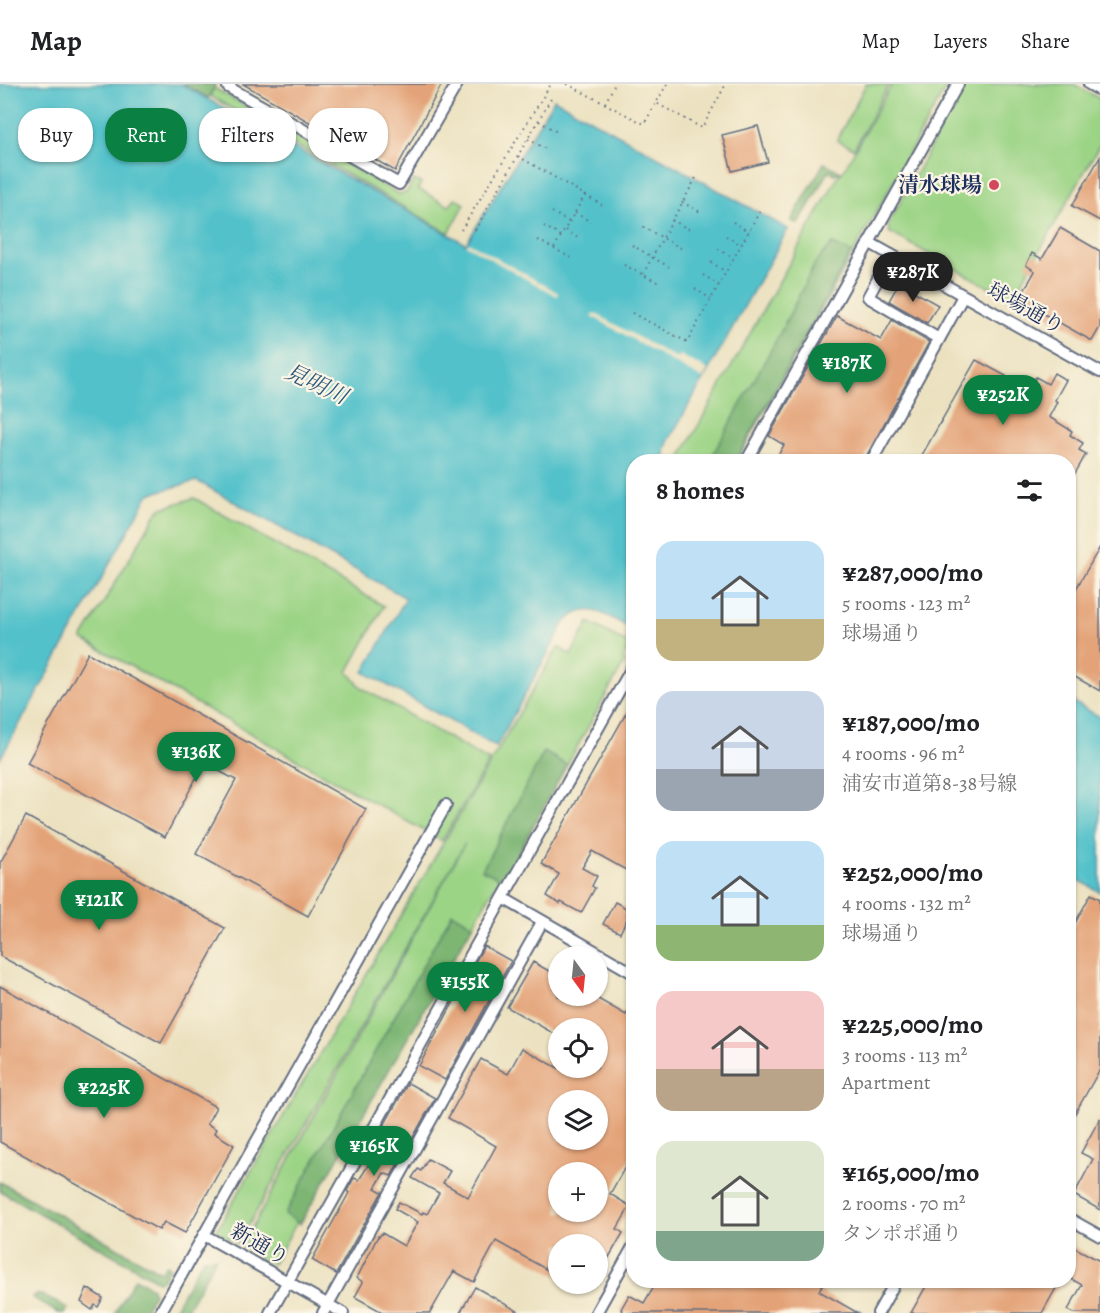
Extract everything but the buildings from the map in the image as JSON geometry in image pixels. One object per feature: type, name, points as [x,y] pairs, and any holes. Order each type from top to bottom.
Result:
[{"type":"street","points":[[230,84],[228,87],[399,184],[457,84]]},
{"type":"street","points":[[751,454],[958,84]]},
{"type":"street","points":[[1089,84],[1100,90]]},
{"type":"street","name":"球場通り","points":[[870,243],[1100,372]]},
{"type":"street","points":[[891,255],[868,297],[939,339]]},
{"type":"street","points":[[875,454],[963,296]]},
{"type":"street","points":[[270,1313],[626,678]]},
{"type":"street","points":[[204,1235],[446,804]]},
{"type":"street","points":[[503,898],[626,969]]},
{"type":"street","points":[[326,1309],[542,922]]},
{"type":"street","points":[[1076,1222],[1100,1236]]},
{"type":"street","name":"新通り","points":[[160,1313],[204,1235],[287,1282],[326,1309],[343,1313]]},
{"type":"street","points":[[596,1313],[626,1259]]},
{"type":"street","points":[[878,1313],[892,1288]]},
{"type":"path","points":[[461,230],[551,84]]},
{"type":"path","points":[[567,84],[645,124],[667,84]]},
{"type":"path","points":[[605,103],[615,84]]},
{"type":"path","points":[[656,103],[702,128],[726,84]]},
{"type":"path","points":[[475,230],[552,97]]},
{"type":"path","points":[[538,121],[557,132]]},
{"type":"path","points":[[528,139],[546,149]]},
{"type":"path","points":[[518,156],[602,205]]},
{"type":"path","points":[[642,274],[697,176]]},
{"type":"path","points":[[554,248],[585,195]]},
{"type":"path","points":[[682,202],[700,212]]},
{"type":"path","points":[[632,313],[687,342],[760,211]]},
{"type":"path","points":[[552,212],[569,222]]},
{"type":"path","points":[[574,213],[591,222]]},
{"type":"path","points":[[672,220],[690,230]]},
{"type":"path","points":[[732,222],[749,232]]},
{"type":"path","points":[[544,226],[561,236]]},
{"type":"path","points":[[643,227],[681,248]]},
{"type":"path","points":[[565,230],[582,240]]},
{"type":"path","points":[[726,236],[742,245]]},
{"type":"path","points":[[538,240],[571,258]]},
{"type":"path","points":[[632,245],[669,267]]},
{"type":"path","points":[[718,249],[734,258]]},
{"type":"path","points":[[711,262],[726,272]]},
{"type":"path","points":[[624,265],[661,284]]},
{"type":"path","points":[[703,275],[719,285]]},
{"type":"path","points":[[695,289],[711,298]]},
{"type":"green space","points":[[183,84],[216,84],[208,98]]},
{"type":"green space","points":[[866,84],[889,84],[854,149],[837,140]]},
{"type":"green space","points":[[892,84],[948,84],[740,454],[682,454],[840,173]]},
{"type":"green space","name":"清水球場","points":[[965,84],[1074,84],[1100,99],[1100,144],[1012,300],[889,232],[888,225]]},
{"type":"green space","points":[[214,88],[249,108],[231,108],[210,96]]},
{"type":"green space","points":[[296,135],[308,142],[308,152],[296,145]]},
{"type":"green space","points":[[325,162],[343,162],[399,194],[406,193],[414,180],[421,183],[418,189],[449,206],[455,198],[465,204],[449,233]]},
{"type":"green space","points":[[824,163],[841,172],[835,174],[829,171],[798,224],[791,221]]},
{"type":"green space","points":[[832,244],[851,252],[739,454],[713,454],[778,337],[816,262]]},
{"type":"green space","points":[[194,498],[384,606],[348,672],[362,688],[489,761],[442,841],[82,639],[159,509]]},
{"type":"green space","points":[[589,622],[626,643],[626,652],[622,659],[625,661],[567,765],[562,763],[497,877],[503,880],[496,884],[473,925],[469,923],[273,1264],[267,1261],[266,1263],[241,1248],[465,843],[238,1244],[216,1231],[558,647],[571,655]]},
{"type":"green space","points":[[544,752],[567,765],[503,880],[482,870]]},
{"type":"green space","points":[[452,913],[473,925],[300,1224],[285,1214]]},
{"type":"green space","points":[[0,1182],[161,1272],[166,1265],[170,1267],[162,1280],[158,1281],[0,1191]]},
{"type":"green space","points":[[203,1258],[216,1258],[185,1313],[172,1313]]},
{"type":"green space","points":[[135,1278],[152,1288],[154,1294],[143,1313],[115,1313]]},
{"type":"green space","points":[[41,1295],[68,1308],[65,1313],[58,1313],[32,1297]]},
{"type":"water","name":"見明川","points":[[0,84],[181,84],[224,108],[199,108],[199,162],[296,162],[296,149],[308,155],[308,162],[320,162],[466,244],[554,99],[788,229],[668,442],[665,454],[626,454],[626,626],[607,615],[591,611],[582,611],[565,622],[496,747],[364,672],[406,598],[197,481],[149,494],[0,759]]},
{"type":"water","points":[[1076,704],[1100,717],[1100,892],[1076,878]]},
{"type":"pier","points":[[468,242],[558,293],[557,296],[466,245]]},
{"type":"pier","points":[[594,313],[677,359],[680,355],[708,370],[703,379],[592,316]]},
{"type":"place","name":"清水球場","points":[[994,185]]}]
